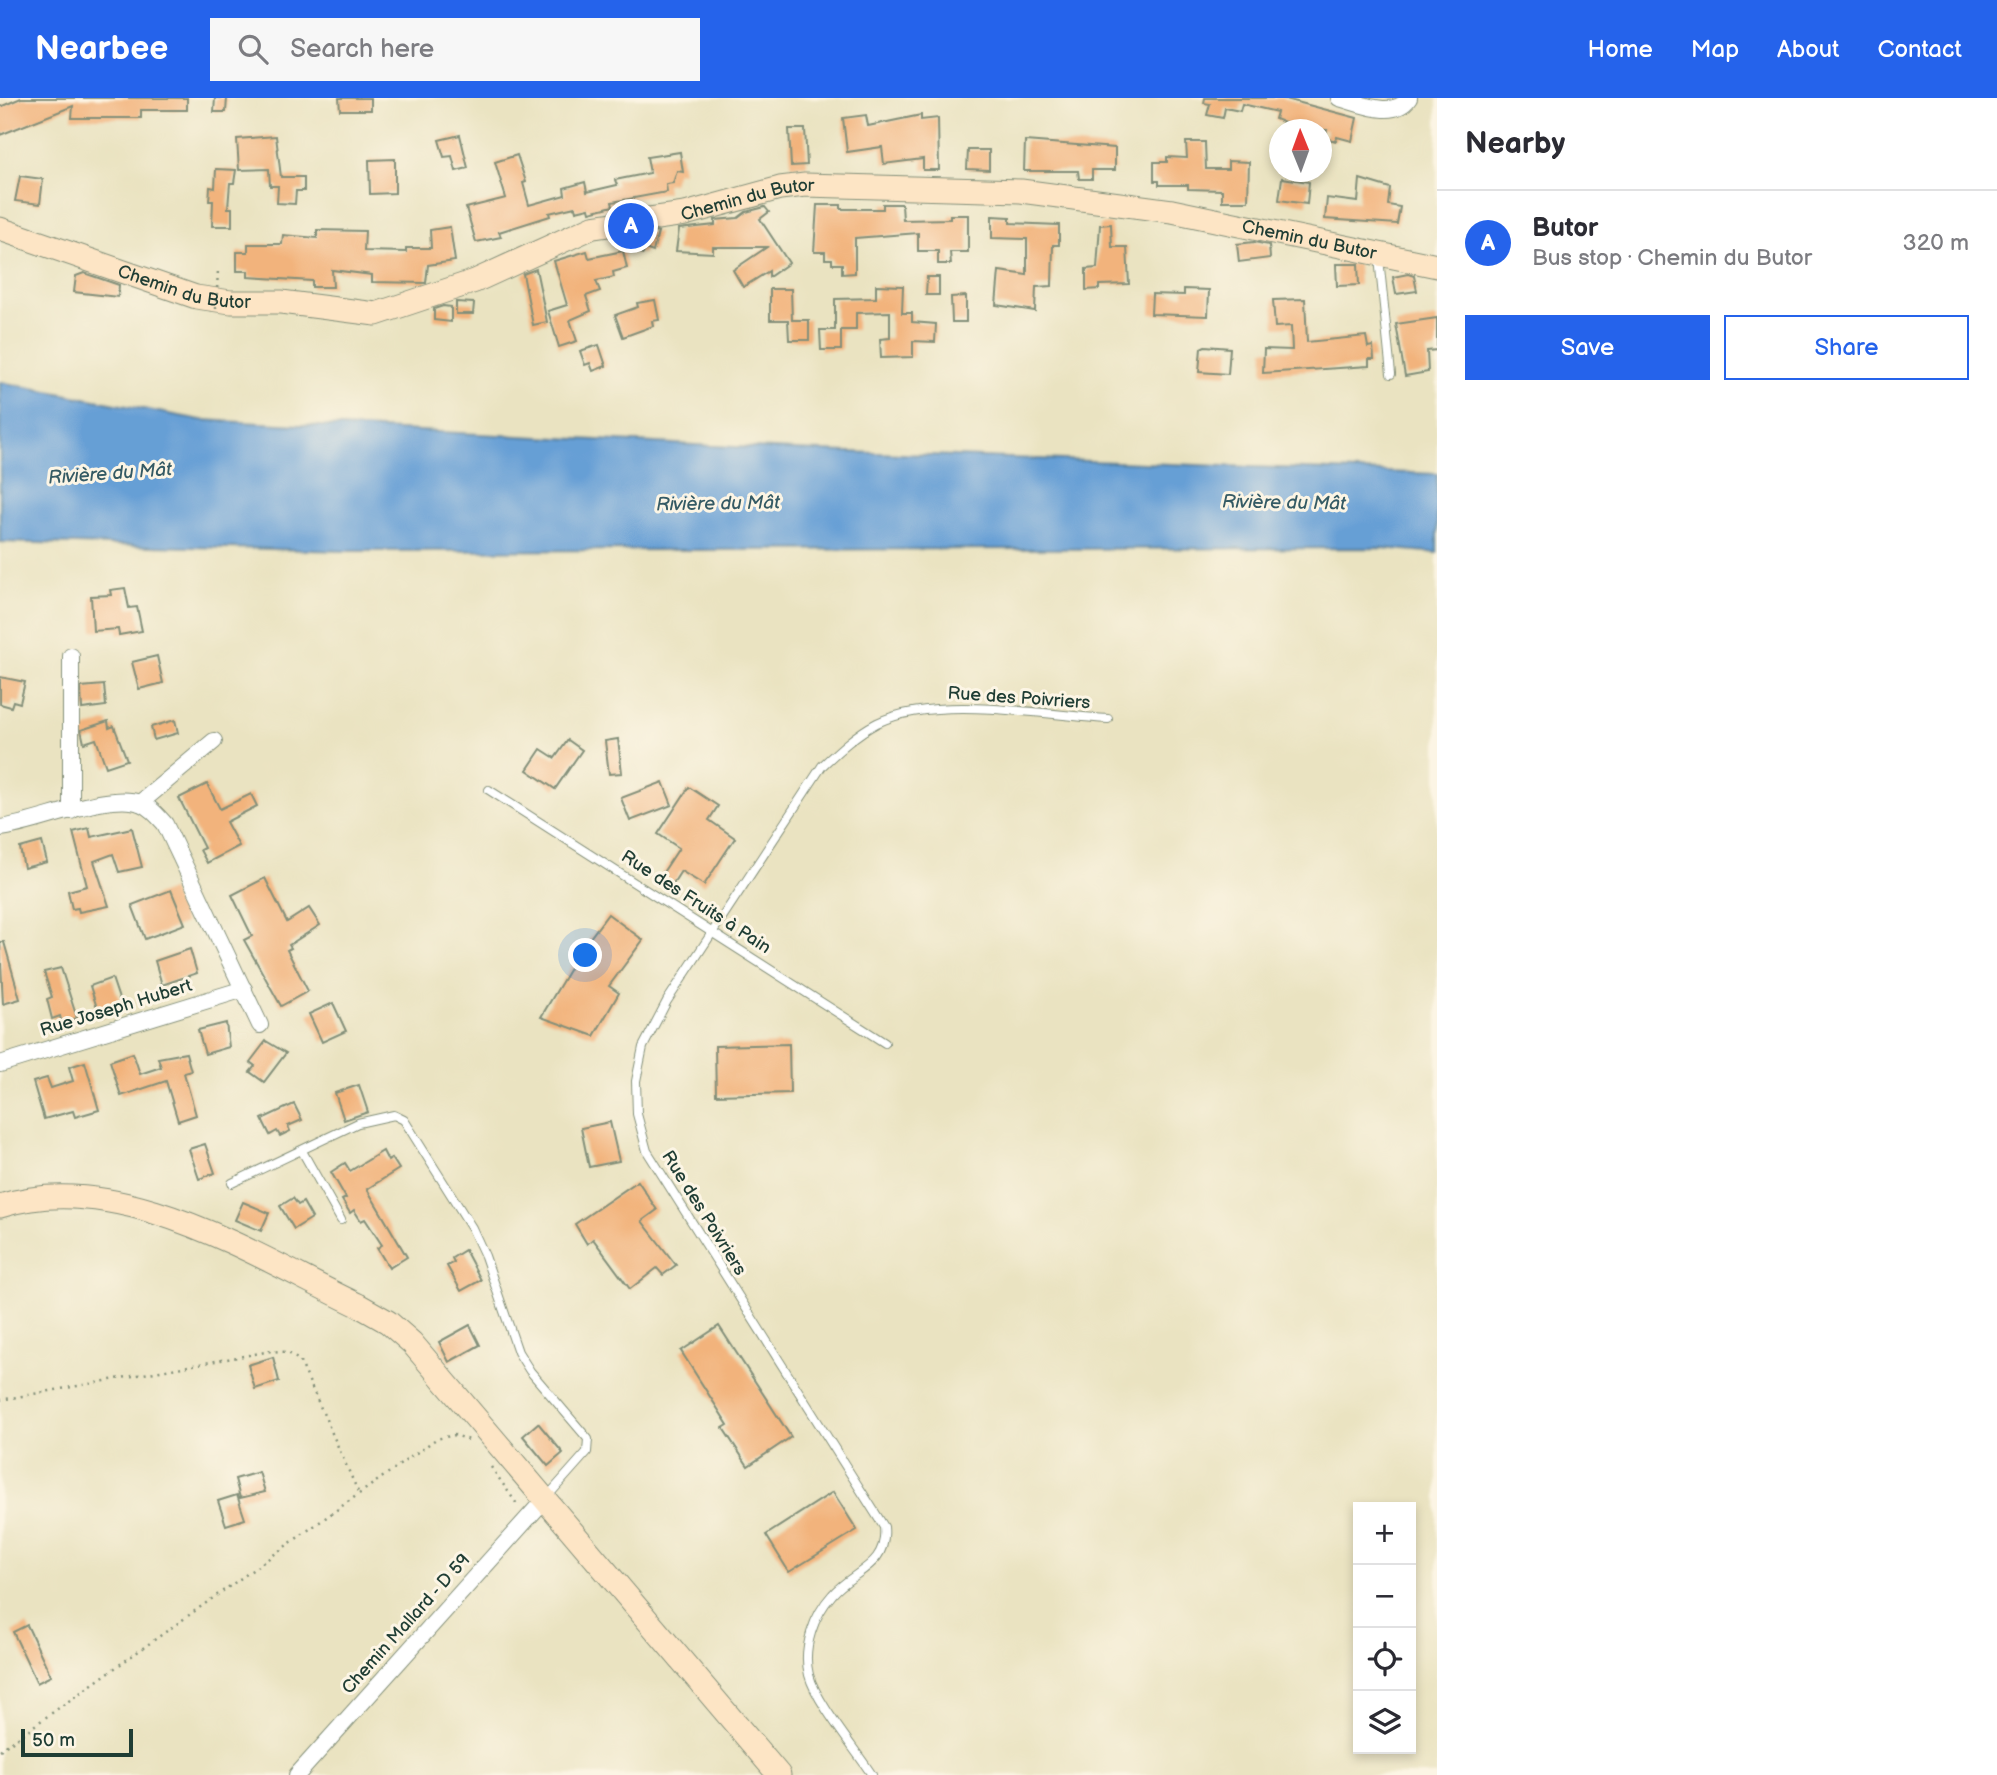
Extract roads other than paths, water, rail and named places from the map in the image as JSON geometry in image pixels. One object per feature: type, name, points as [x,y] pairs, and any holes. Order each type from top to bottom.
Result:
[{"type":"street","points":[[1339,98],[1381,109],[1397,108],[1409,98]]},
{"type":"street","name":"Chemin du Butor","points":[[0,229],[196,297],[231,302],[281,302],[362,314],[391,312],[475,281],[593,227],[685,214],[780,188],[805,186],[1021,191],[1172,211],[1379,251],[1437,265]]},
{"type":"street","points":[[71,656],[71,811]]},
{"type":"street","points":[[140,803],[214,741]]},
{"type":"street","points":[[0,828],[108,801],[140,803],[154,811],[165,824],[260,1026]]},
{"type":"street","name":"Rue Joseph Hubert","points":[[0,1064],[244,989]]},
{"type":"street","points":[[0,1206],[16,1201],[61,1196],[111,1200],[155,1212],[200,1230],[388,1322],[412,1343],[779,1775]]},
{"type":"street","name":"Chemin Mallard - D 59","points":[[297,1775],[526,1517],[545,1499]]},
{"type":"lane","points":[[1379,251],[1391,374]]},
{"type":"lane","name":"Rue des Poivriers","points":[[872,1775],[809,1675],[808,1640],[832,1594],[874,1563],[882,1551],[884,1527],[647,1151],[637,1114],[636,1081],[643,1048],[667,1001],[822,766],[847,743],[878,722],[910,712],[944,707],[1108,719]]},
{"type":"lane","name":"Rue des Fruits à Pain","points":[[489,790],[885,1043]]},
{"type":"lane","points":[[232,1183],[358,1123],[394,1115],[404,1120],[472,1228],[485,1256],[519,1352],[530,1371],[588,1439],[587,1452],[545,1499]]},
{"type":"lane","points":[[302,1150],[341,1220]]},
{"type":"water","name":"Rivière du Mât","points":[[0,382],[201,420],[794,450],[1437,474],[1437,553],[1382,548],[346,551],[0,542]]},
{"type":"place","name":"Butor","points":[[631,226]]}]
